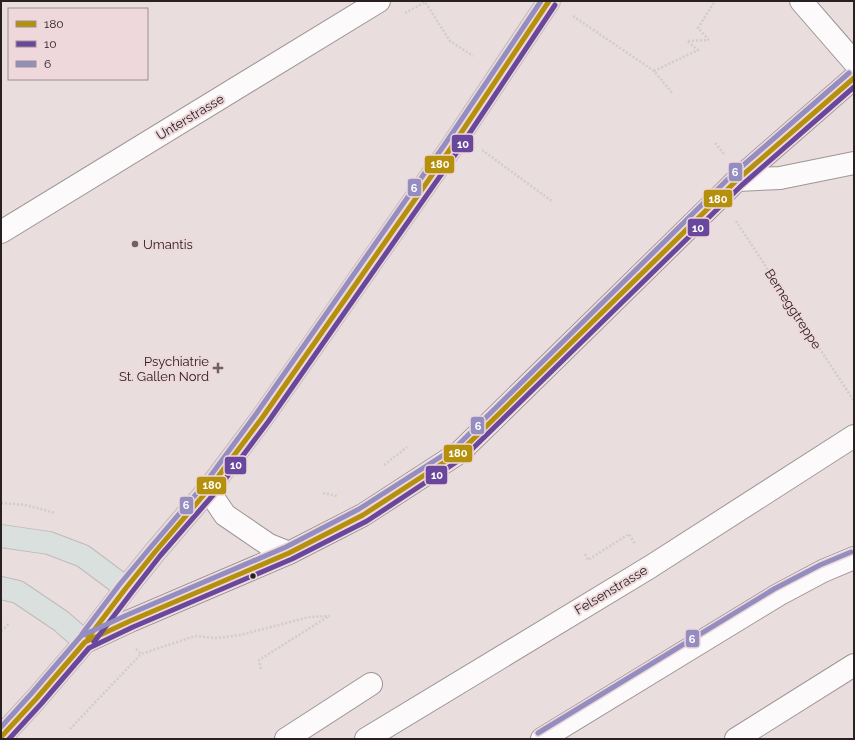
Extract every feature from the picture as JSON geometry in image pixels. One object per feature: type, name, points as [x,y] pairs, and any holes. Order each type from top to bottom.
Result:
[{"type":"main road","points":[[1,737],[85,642],[164,541],[208,490],[262,418],[451,148],[549,1]]},
{"type":"main road","points":[[1,536],[49,543],[83,556],[126,588]]},
{"type":"main road","points":[[1,588],[18,592],[61,621],[85,642]]},
{"type":"street","name":"Unterstrasse","points":[[1,232],[379,1]]},
{"type":"street","points":[[801,1],[854,62]]},
{"type":"street","points":[[85,642],[130,621],[289,553],[364,515],[460,452],[737,180],[854,78]]},
{"type":"street","points":[[737,180],[780,178],[854,163]]},
{"type":"street","name":"Felsenstrasse","points":[[366,739],[650,567],[854,436]]},
{"type":"street","points":[[208,490],[225,515],[269,545],[289,553]]},
{"type":"street","points":[[542,739],[778,595],[823,571],[854,558]]},
{"type":"street","points":[[736,739],[854,665]]},
{"type":"street","points":[[286,739],[371,684]]},
{"type":"path","points":[[654,71],[698,50],[688,40],[709,40],[698,28],[715,1]]},
{"type":"path","points":[[424,2],[450,41],[473,56]]},
{"type":"path","points":[[574,16],[654,71],[673,94]]},
{"type":"path","points":[[715,143],[724,155]]},
{"type":"path","points":[[481,149],[552,202]]},
{"type":"path","name":"Berneggtreppe","points":[[733,216],[854,401]]},
{"type":"path","points":[[1,503],[26,505],[56,514]]},
{"type":"path","points":[[585,554],[588,560],[626,537]]},
{"type":"path","points":[[70,729],[141,654],[195,636],[216,638],[240,634],[309,616],[330,616],[259,660],[261,670]]},
{"type":"path","points":[[1,631],[10,623]]},
{"type":"path","points":[[133,646],[141,654]]},
{"type":"transit line","name":"6","points":[[82,634],[120,584],[203,486],[256,414],[445,144],[541,1]]},
{"type":"transit line","name":"180","points":[[88,638],[155,552],[208,490],[262,418],[451,148],[549,1]]},
{"type":"transit line","name":"10","points":[[94,642],[160,556],[214,494],[268,422],[457,152],[555,5]]},
{"type":"transit line","name":"6","points":[[1,727],[81,636],[286,547],[359,509],[456,447],[732,175],[849,73]]},
{"type":"transit line","name":"180","points":[[1,737],[85,642],[130,621],[289,553],[363,515],[460,452],[737,180],[854,78]]},
{"type":"transit line","name":"10","points":[[9,739],[89,648],[133,627],[292,559],[367,521],[464,457],[742,185],[854,87]]},
{"type":"transit line","name":"6","points":[[538,733],[774,589],[820,565],[851,552]]},
{"type":"place","name":"Umantis","points":[[135,244]]},
{"type":"place","name":"Psychiatrie St. Gallen Nord","points":[[218,368]]}]
